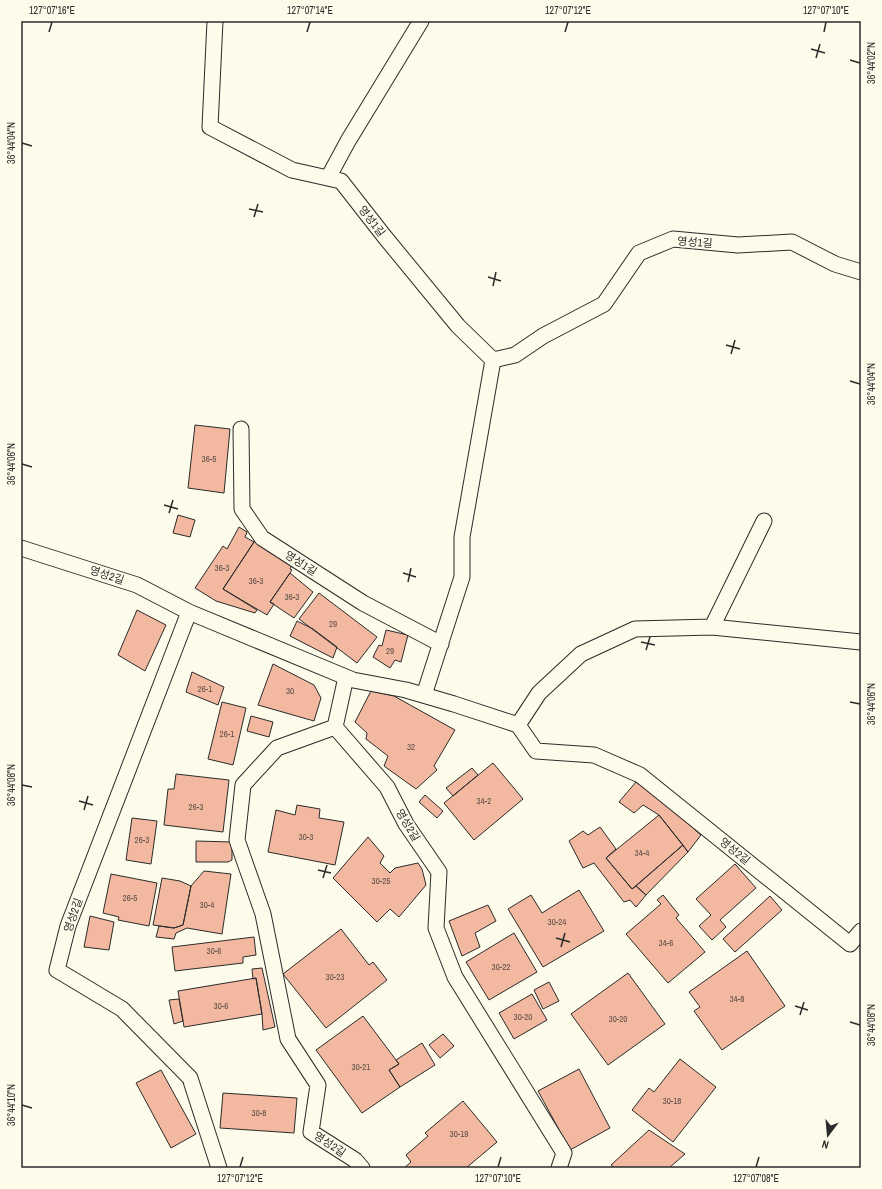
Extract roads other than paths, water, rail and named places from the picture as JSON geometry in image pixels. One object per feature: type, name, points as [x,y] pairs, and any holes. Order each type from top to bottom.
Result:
[{"type":"lane","name":"영성1길","points":[[215,21],[210,127],[292,170],[341,181],[458,326],[493,360],[515,355],[543,336],[604,304],[639,253],[673,239],[738,245],[792,242],[835,264],[861,272]]},
{"type":"lane","points":[[328,178],[348,141],[421,21]]},
{"type":"lane","points":[[424,695],[462,577],[462,537],[493,360]]},
{"type":"lane","name":"영성1길","points":[[241,429],[242,509],[262,538],[363,603],[441,644]]},
{"type":"lane","points":[[712,627],[764,521]]},
{"type":"lane","name":"영성2길","points":[[21,548],[137,585],[189,612],[346,677],[424,695],[518,725],[536,751],[594,755],[640,775],[850,944],[861,931]]},
{"type":"lane","name":"영성2길","points":[[189,612],[68,926],[56,970],[122,1009],[190,1078],[219,1168]]},
{"type":"lane","points":[[518,725],[539,693],[581,654],[635,629],[712,627],[861,642]]},
{"type":"lane","points":[[335,727],[346,677]]},
{"type":"lane","name":"영성2길","points":[[362,1168],[355,1160],[311,1132],[318,1085],[288,1039],[263,914],[237,840],[244,785],[277,748],[335,727],[387,787],[406,824],[439,872],[436,928],[455,977],[564,1153],[559,1168]]}]
